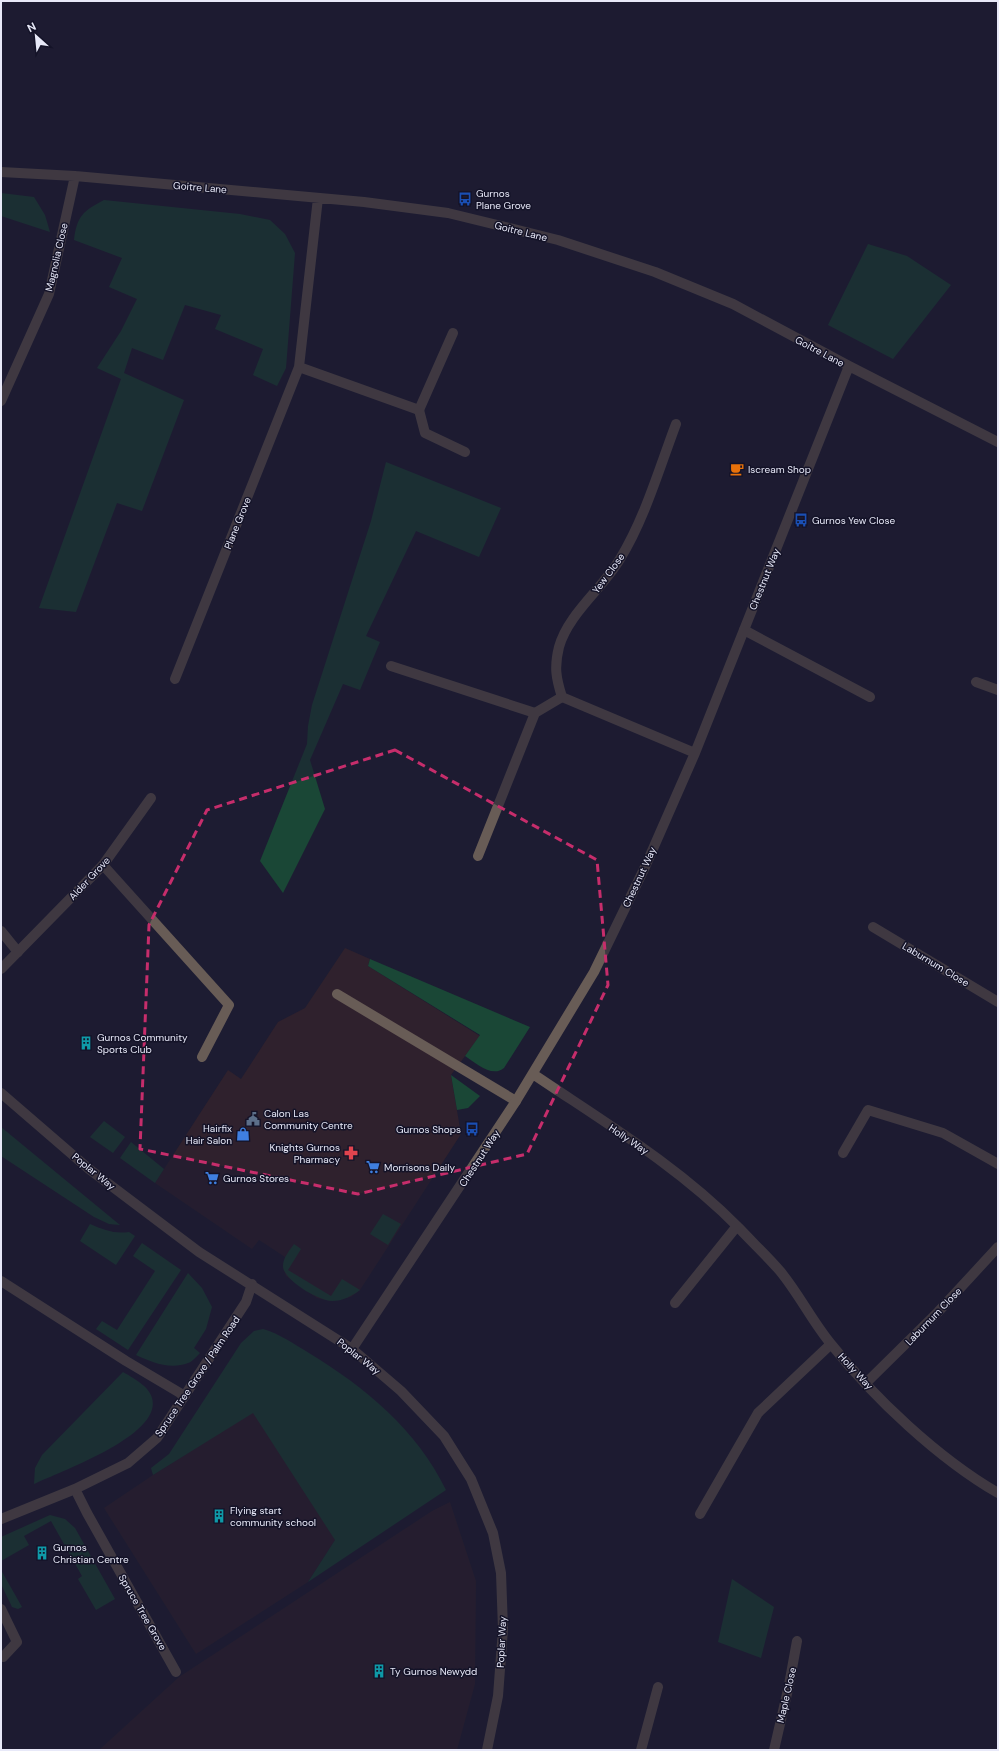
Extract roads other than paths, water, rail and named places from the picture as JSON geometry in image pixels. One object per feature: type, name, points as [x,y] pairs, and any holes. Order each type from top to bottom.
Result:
[{"type":"street","name":"Goitre Lane","points":[[1,172],[75,176],[364,202],[448,213],[558,240],[655,272],[733,304],[849,366],[998,442]]},
{"type":"street","name":"Magnolia Close","points":[[1,401],[48,294],[75,176]]},
{"type":"street","name":"Plane Grove","points":[[175,679],[299,367],[318,198]]},
{"type":"street","points":[[453,333],[419,410],[425,433],[465,452]]},
{"type":"street","name":"Chestnut Way","points":[[352,1349],[516,1101],[594,972],[645,866],[695,753],[849,366]]},
{"type":"street","points":[[299,367],[419,410]]},
{"type":"street","name":"Yew Close","points":[[562,697],[555,674],[559,646],[574,618],[620,560],[639,521],[676,424]]},
{"type":"street","points":[[744,630],[870,697]]},
{"type":"street","points":[[391,666],[535,713]]},
{"type":"street","points":[[976,682],[998,690]]},
{"type":"street","points":[[478,856],[535,713],[562,697],[695,753]]},
{"type":"street","name":"Alder Grove","points":[[1,969],[103,865],[151,798]]},
{"type":"street","points":[[103,865],[229,1005],[202,1057]]},
{"type":"street","name":"Laburnum Close","points":[[873,927],[998,1002]]},
{"type":"street","points":[[1,931],[18,952]]},
{"type":"street","points":[[337,994],[516,1101]]},
{"type":"street","name":"Holly Way","points":[[533,1074],[666,1163],[737,1226],[780,1272],[831,1344],[866,1383],[916,1432],[971,1477],[998,1493]]},
{"type":"street","name":"Poplar Way","points":[[1,1093],[89,1169],[199,1252],[252,1284],[352,1349],[401,1392],[444,1436],[471,1479],[493,1533],[501,1573],[503,1629],[498,1696],[487,1750]]},
{"type":"street","points":[[843,1153],[868,1110],[944,1133],[998,1164]]},
{"type":"street","points":[[675,1303],[737,1226]]},
{"type":"street","name":"Laburnum Close","points":[[866,1383],[938,1312],[998,1247]]},
{"type":"street","points":[[1,1281],[126,1362],[185,1396]]},
{"type":"street","name":"Spruce Tree Grove / Palm Road","points":[[1,1519],[75,1489],[128,1462],[157,1438],[246,1302],[252,1284]]},
{"type":"street","points":[[700,1514],[758,1413],[831,1344]]},
{"type":"street","name":"Spruce Tree Grove","points":[[75,1489],[176,1672]]},
{"type":"street","points":[[1,1608],[17,1642],[3,1657]]},
{"type":"street","name":"Maple Close","points":[[774,1750],[789,1685],[797,1641]]},
{"type":"street","points":[[642,1750],[658,1687]]},
{"type":"place","name":"Gurnos Plane Grove","points":[[465,199]]},
{"type":"place","name":"Iscream Shop","points":[[737,469]]},
{"type":"place","name":"Gurnos Yew Close","points":[[801,520]]},
{"type":"place","name":"Gurnos Community Sports Club","points":[[86,1043]]},
{"type":"place","name":"Calon Las Community Centre","points":[[253,1119]]},
{"type":"place","name":"Gurnos Shops","points":[[472,1129]]},
{"type":"place","name":"Hairfix Hair Salon","points":[[243,1134]]},
{"type":"place","name":"Knights Gurnos Pharmacy","points":[[351,1153]]},
{"type":"place","name":"Morrisons Daily","points":[[373,1167]]},
{"type":"place","name":"Gurnos Stores","points":[[212,1178]]},
{"type":"place","name":"Flying start community school","points":[[219,1516]]},
{"type":"place","name":"Gurnos Christian Centre","points":[[42,1553]]},
{"type":"place","name":"Ty Gurnos Newydd","points":[[379,1671]]}]
